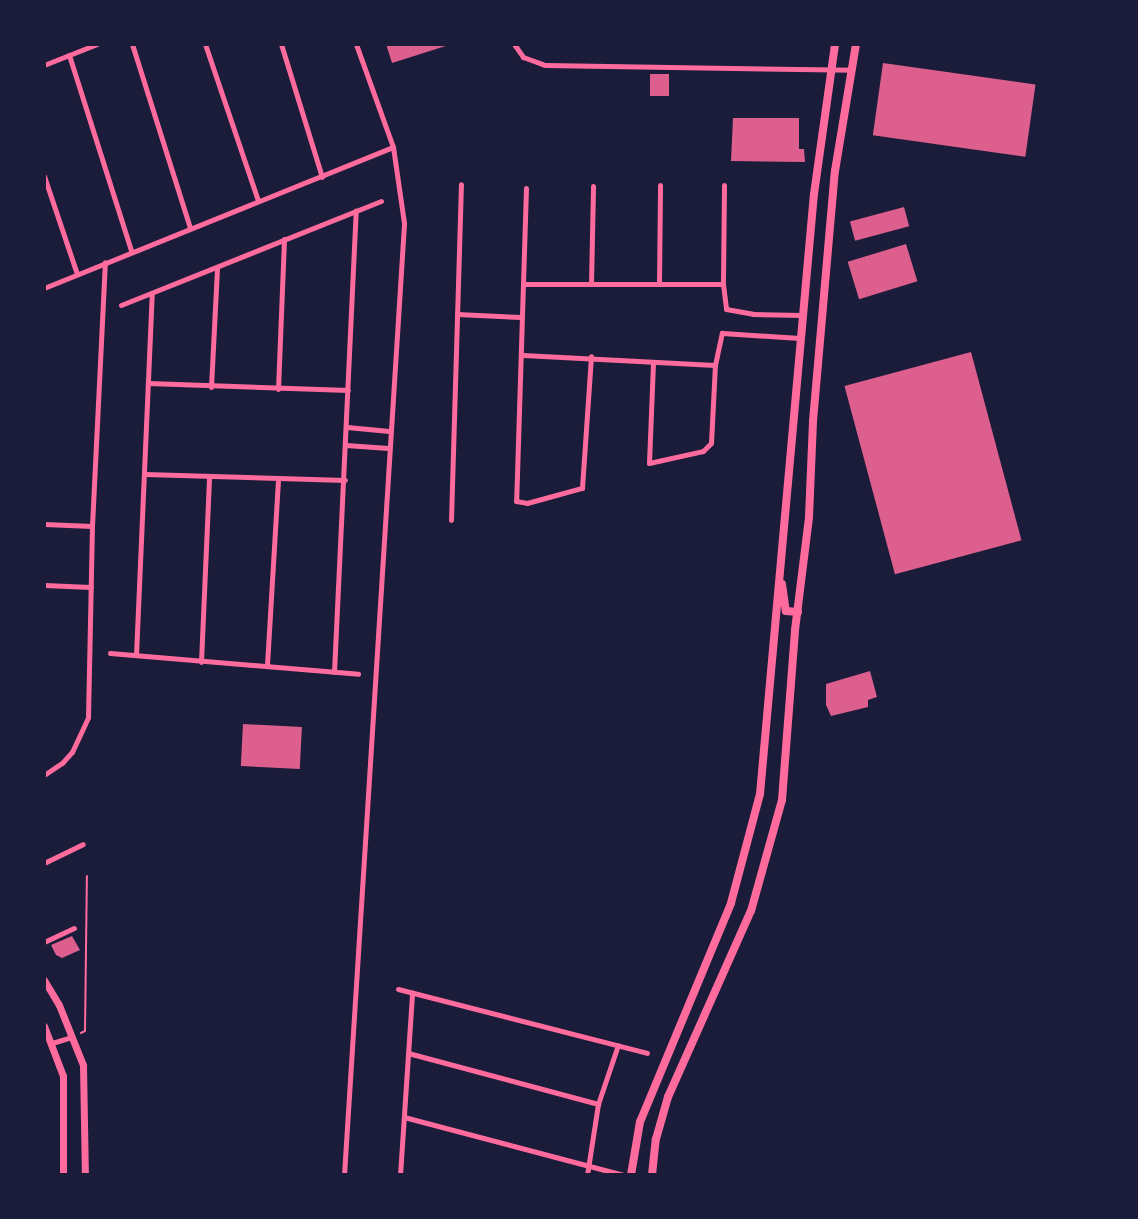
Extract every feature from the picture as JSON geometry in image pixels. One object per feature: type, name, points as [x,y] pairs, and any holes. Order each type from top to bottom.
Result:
[{"type":"main road","points":[[631,1175],[639,1122],[730,903],[760,794],[802,315],[835,44]]},
{"type":"main road","points":[[652,1175],[656,1139],[668,1097],[751,911],[782,800],[809,517],[813,421],[835,171],[856,44]]},
{"type":"main road","points":[[779,570],[785,608],[798,612]]},
{"type":"street","points":[[44,65],[97,44]]},
{"type":"street","points":[[132,44],[190,228]]},
{"type":"street","points":[[205,44],[258,201]]},
{"type":"street","points":[[281,44],[322,177]]},
{"type":"street","points":[[344,1175],[387,448],[404,223],[393,148],[356,44]]},
{"type":"street","points":[[514,44],[523,57],[545,65],[852,70]]},
{"type":"street","points":[[69,55],[131,251]]},
{"type":"street","points":[[44,288],[393,148]]},
{"type":"street","points":[[44,176],[77,274]]},
{"type":"street","points":[[451,520],[461,184]]},
{"type":"street","points":[[724,185],[723,284],[726,309],[753,314],[802,315]]},
{"type":"street","points":[[591,284],[593,186]]},
{"type":"street","points":[[659,284],[660,186]]},
{"type":"street","points":[[526,188],[521,317],[523,355],[514,497],[516,501],[527,503],[582,488],[592,356]]},
{"type":"street","points":[[121,305],[381,201]]},
{"type":"street","points":[[334,672],[356,211]]},
{"type":"street","points":[[278,389],[285,239]]},
{"type":"street","points":[[44,775],[62,763],[72,752],[88,717],[92,526],[105,262]]},
{"type":"street","points":[[211,387],[217,267]]},
{"type":"street","points":[[524,284],[723,284]]},
{"type":"street","points":[[135,655],[152,293]]},
{"type":"street","points":[[457,314],[521,317]]},
{"type":"street","points":[[653,363],[649,463],[666,462],[703,451],[714,437],[715,365],[722,333],[800,338]]},
{"type":"street","points":[[523,355],[592,356],[653,363],[715,365]]},
{"type":"street","points":[[148,383],[348,390]]},
{"type":"street","points":[[347,427],[389,431]]},
{"type":"street","points":[[346,446],[387,448]]},
{"type":"street","points":[[145,474],[345,480]]},
{"type":"street","points":[[201,662],[209,477]]},
{"type":"street","points":[[267,665],[278,480]]},
{"type":"street","points":[[44,524],[92,526]]},
{"type":"street","points":[[44,585],[91,587]]},
{"type":"street","points":[[110,653],[358,674]]},
{"type":"street","points":[[44,863],[83,844]]},
{"type":"street","points":[[44,942],[74,928]]},
{"type":"street","points":[[44,980],[74,1036],[85,1078],[85,1175]]},
{"type":"street","points":[[398,989],[647,1053]]},
{"type":"street","points":[[400,1175],[412,992]]},
{"type":"street","points":[[44,1026],[63,1076],[64,1175]]},
{"type":"street","points":[[52,1043],[74,1036]]},
{"type":"street","points":[[587,1175],[598,1104],[618,1045]]},
{"type":"street","points":[[408,1053],[598,1104]]},
{"type":"street","points":[[404,1117],[623,1175]]},
{"type":"path","points":[[74,1036],[85,1031],[87,876]]},
{"type":"building","points":[[386,44],[452,44],[392,63]]},
{"type":"building","points":[[883,63],[1036,84],[1025,157],[873,135]]},
{"type":"building","points":[[650,74],[669,74],[669,96],[650,96]]},
{"type":"building","points":[[733,118],[799,118],[799,149],[804,149],[805,162],[731,161]]},
{"type":"building","points":[[904,207],[909,226],[855,241],[850,221]]},
{"type":"building","points":[[906,244],[917,281],[859,299],[848,262]]},
{"type":"building","points":[[971,352],[1021,540],[895,574],[844,386]]},
{"type":"building","points":[[870,671],[877,697],[868,700],[868,707],[831,716],[826,705],[826,684]]},
{"type":"building","points":[[243,724],[302,727],[300,769],[241,766]]},
{"type":"building","points":[[72,936],[80,950],[62,958],[56,955],[51,945]]}]
